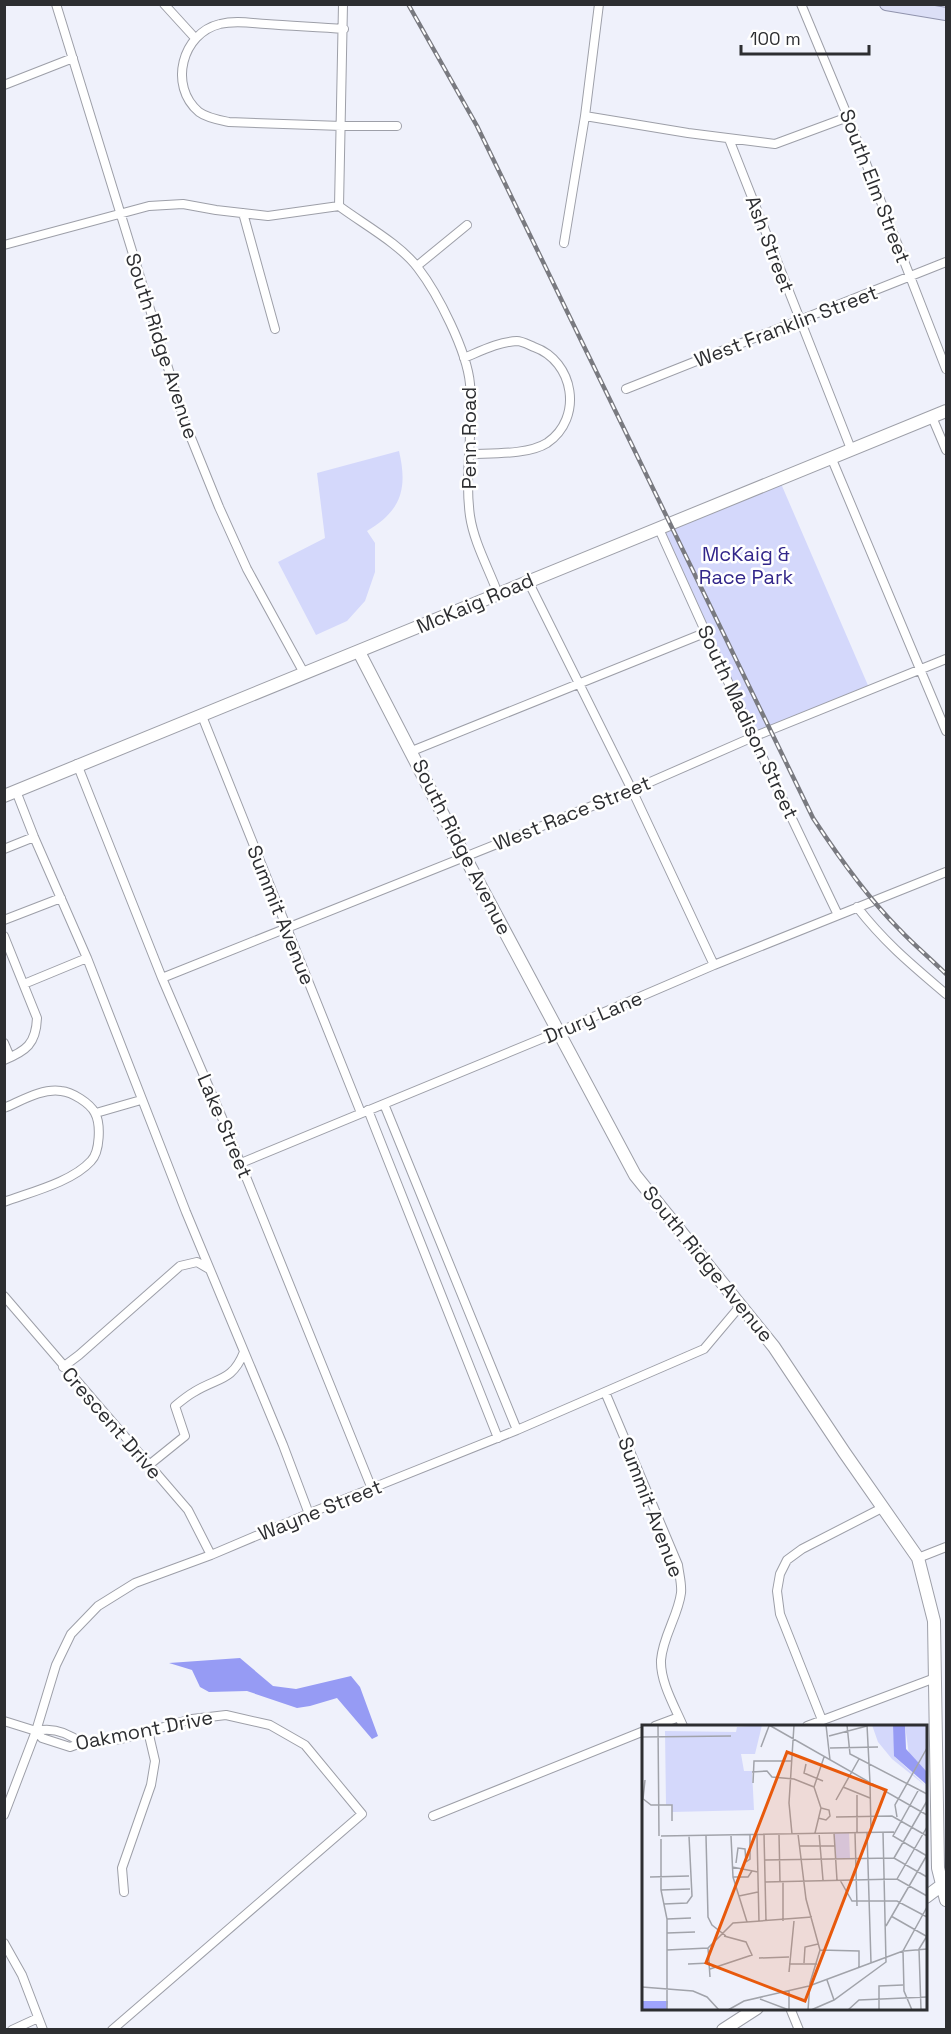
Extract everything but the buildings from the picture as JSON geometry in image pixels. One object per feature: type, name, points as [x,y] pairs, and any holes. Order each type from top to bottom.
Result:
[{"type":"main road","points":[[886,4],[946,14]]},
{"type":"street","name":"South Ridge Avenue","points":[[56,4],[189,434],[247,569],[304,673]]},
{"type":"street","points":[[164,4],[195,38]]},
{"type":"street","points":[[4,245],[149,206],[183,204],[268,216],[339,206],[344,4]]},
{"type":"street","points":[[564,243],[585,116],[599,4]]},
{"type":"street","name":"South Elm Street","points":[[801,4],[848,117],[946,369]]},
{"type":"street","points":[[344,29],[238,22],[220,24],[207,29],[188,45],[184,58],[184,86],[198,111],[211,118],[229,122],[397,126]]},
{"type":"street","points":[[4,85],[73,58]]},
{"type":"street","points":[[585,116],[775,144],[848,117]]},
{"type":"street","name":"Ash Street","points":[[729,139],[851,450]]},
{"type":"street","name":"Penn Road","points":[[339,206],[397,248],[417,266],[436,296],[464,358],[470,383],[468,492],[472,528],[498,594]]},
{"type":"street","points":[[243,213],[275,329]]},
{"type":"street","points":[[417,266],[467,225]]},
{"type":"street","name":"West Franklin Street","points":[[626,389],[946,262]]},
{"type":"street","points":[[464,358],[495,345],[519,341],[542,350],[559,364],[568,382],[572,398],[569,415],[559,431],[546,444],[525,450],[470,454]]},
{"type":"street","name":"McKaig Road","points":[[10,793],[946,411]]},
{"type":"street","points":[[932,417],[946,450]]},
{"type":"street","points":[[831,457],[946,731]]},
{"type":"street","name":"South Madison Street","points":[[659,529],[753,737],[838,915]]},
{"type":"street","points":[[528,580],[632,790],[714,965]]},
{"type":"street","points":[[412,751],[707,632]]},
{"type":"street","name":"South Ridge Avenue","points":[[359,652],[635,1175],[774,1347],[918,1558],[934,1621],[938,1868],[944,1884],[946,1900]]},
{"type":"street","name":"West Race Street","points":[[162,978],[632,790],[753,737],[946,659]]},
{"type":"street","name":"Summit Avenue","points":[[201,716],[498,1438]]},
{"type":"street","name":"Lake Street","points":[[77,764],[162,978],[241,1163],[372,1489]]},
{"type":"street","points":[[10,793],[34,837],[87,958],[141,1100],[283,1445],[309,1514]]},
{"type":"street","points":[[4,849],[34,837]]},
{"type":"street","name":"Drury Lane","points":[[241,1163],[714,965],[946,872]]},
{"type":"street","points":[[4,920],[61,898]]},
{"type":"street","points":[[857,907],[880,936],[946,994]]},
{"type":"street","points":[[4,936],[37,1018],[37,1031],[24,1051],[8,1059],[4,1043]]},
{"type":"street","points":[[24,984],[87,958]]},
{"type":"street","points":[[4,1108],[44,1092],[62,1091],[80,1098],[96,1113],[99,1143],[93,1160],[75,1175],[4,1202]]},
{"type":"street","points":[[96,1113],[141,1100]]},
{"type":"street","points":[[384,1104],[517,1430]]},
{"type":"street","points":[[63,1367],[79,1356],[180,1266],[197,1262],[210,1270]]},
{"type":"street","name":"Crescent Drive","points":[[4,1296],[188,1510],[211,1555]]},
{"type":"street","name":"Wayne Street","points":[[4,1815],[36,1731],[56,1665],[71,1634],[98,1606],[135,1584],[498,1438],[704,1349],[741,1305]]},
{"type":"street","points":[[149,1465],[185,1436],[175,1406],[194,1392],[231,1375],[240,1364],[244,1352]]},
{"type":"street","name":"Summit Avenue","points":[[605,1392],[678,1565],[682,1590],[678,1610],[665,1641],[661,1660],[663,1677],[683,1725]]},
{"type":"street","points":[[822,1720],[780,1614],[777,1591],[780,1574],[787,1560],[802,1549],[882,1508]]},
{"type":"street","points":[[918,1558],[946,1547]]},
{"type":"street","points":[[810,1725],[935,1678]]},
{"type":"street","name":"Oakmont Drive","points":[[4,1721],[36,1731],[42,1738],[70,1747],[81,1743],[121,1739],[192,1719],[226,1715],[270,1725],[305,1745],[362,1814],[112,2030]]},
{"type":"street","points":[[658,1725],[679,1717]]},
{"type":"street","points":[[124,1892],[122,1868],[151,1785],[155,1761],[148,1731]]},
{"type":"street","points":[[433,1816],[642,1732]]},
{"type":"street","points":[[927,1896],[944,1884]]},
{"type":"street","points":[[4,1943],[22,1975],[43,2030]]},
{"type":"street","points":[[723,2030],[755,2010]]},
{"type":"street","points":[[791,2010],[799,2030]]},
{"type":"street","points":[[12,2030],[38,2018]]},
{"type":"green space","points":[[399,451],[403,477],[399,498],[388,515],[367,531],[375,543],[375,572],[365,601],[347,621],[316,635],[278,562],[325,538],[317,473]]},
{"type":"green space","name":"McKaig & Race Park","points":[[779,479],[870,690],[753,737],[659,529]]},
{"type":"water","points":[[240,1658],[273,1686],[296,1689],[351,1676],[360,1687],[378,1736],[372,1739],[337,1698],[297,1708],[247,1691],[209,1692],[200,1687],[192,1670],[169,1663]]},
{"type":"railway","points":[[408,4],[477,126],[813,818],[842,861],[875,903],[946,974]]}]
